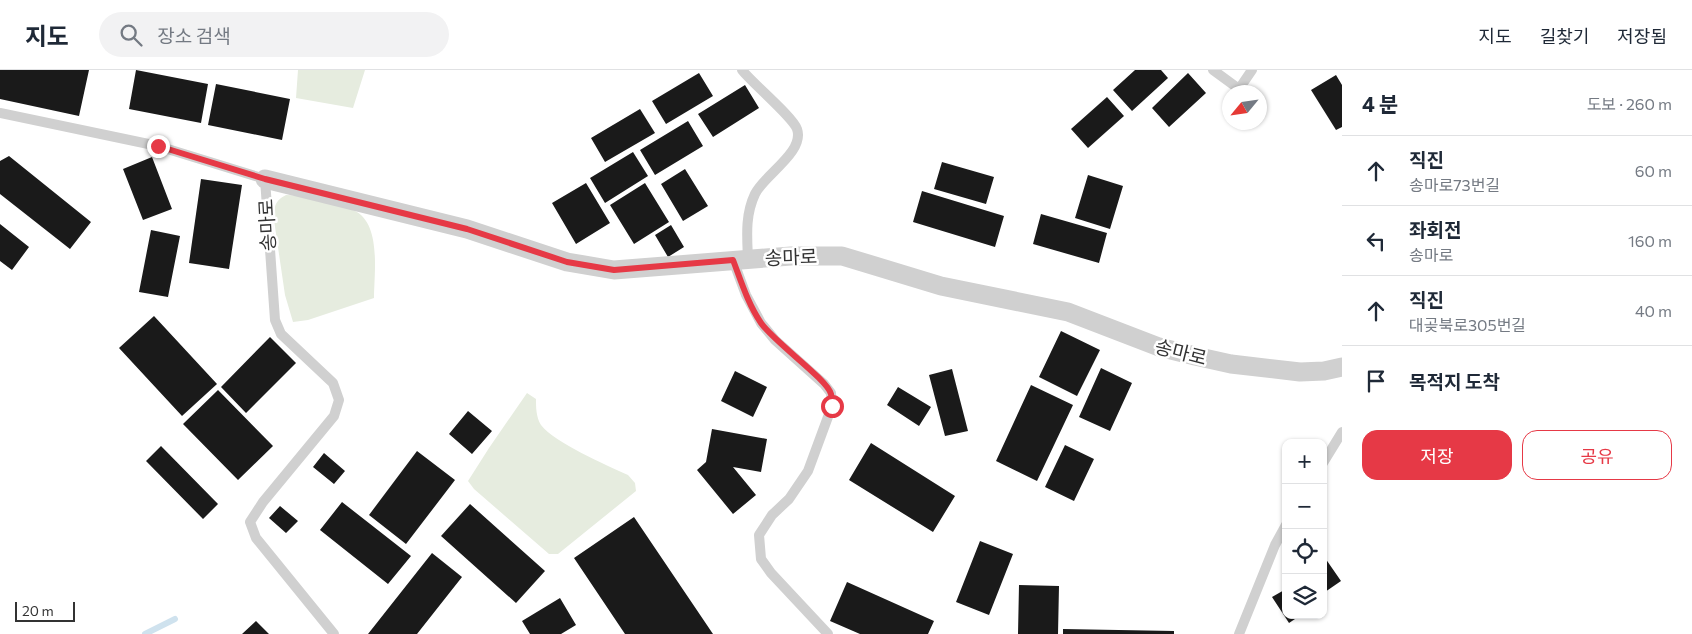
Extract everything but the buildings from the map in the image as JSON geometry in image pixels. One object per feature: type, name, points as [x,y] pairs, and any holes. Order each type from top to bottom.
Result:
[{"type":"street","name":"송마로","points":[[265,179],[467,229],[567,262],[605,269],[614,270],[791,256],[842,256],[940,286],[1068,312],[1159,347],[1231,364],[1300,372],[1324,372],[1342,367]]},
{"type":"lane","points":[[742,70],[790,119],[797,129],[798,141],[794,150],[755,193],[746,220],[740,259],[746,294],[761,323],[775,340],[824,384],[831,394],[832,406],[808,471],[789,500],[772,515],[759,535],[761,559],[771,574],[828,634]]},
{"type":"lane","points":[[1213,70],[1239,89],[1252,70]]},
{"type":"lane","points":[[0,113],[158,146],[265,179]]},
{"type":"lane","name":"송마로","points":[[265,179],[274,320],[281,334],[332,382],[339,400],[334,416],[263,502],[250,522],[256,538],[334,634]]},
{"type":"lane","points":[[1327,456],[1342,432]]},
{"type":"lane","points":[[1239,634],[1274,545],[1284,529]]},
{"type":"shaded area","points":[[298,70],[365,70],[353,108],[296,98]]},
{"type":"shaded area","points":[[286,195],[303,197],[348,208],[362,216],[369,225],[374,249],[374,298],[308,320],[293,322],[285,295],[274,220],[276,205]]},
{"type":"shaded area","points":[[527,393],[536,399],[538,419],[548,432],[582,453],[628,475],[635,483],[636,491],[558,554],[549,554],[474,489],[468,481]]},
{"type":"waterway","points":[[145,634],[175,619]]},
{"type":"route","points":[[158,146],[265,179],[467,229],[567,262],[614,270],[733,260],[746,294],[761,323],[775,340],[824,384],[831,394],[832,406]]}]
